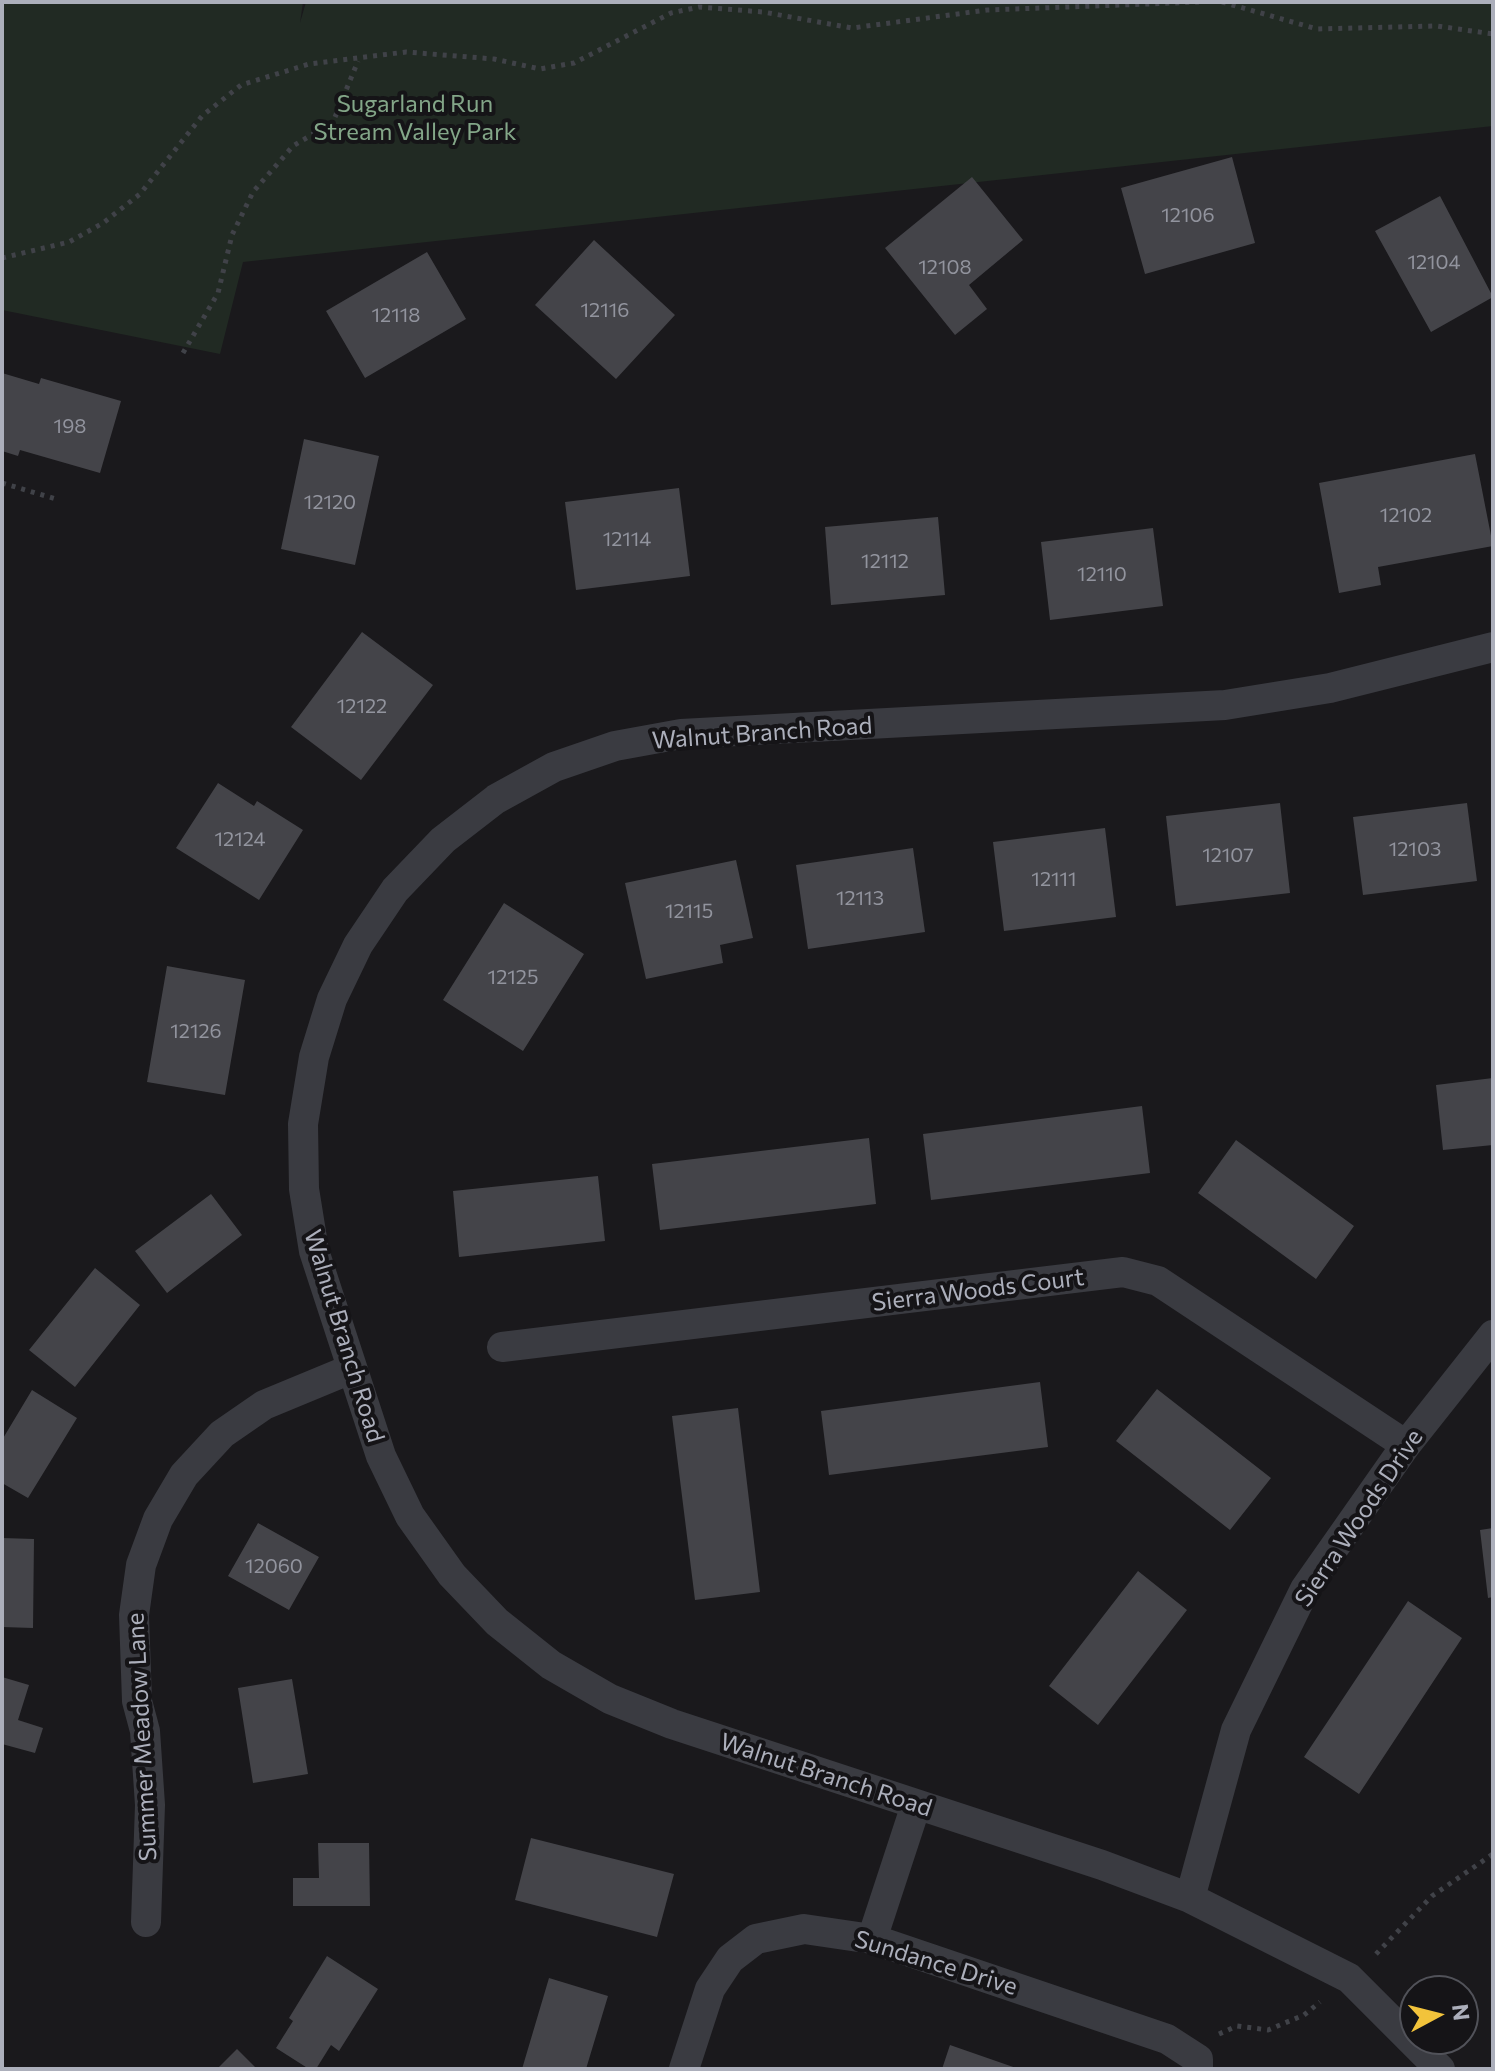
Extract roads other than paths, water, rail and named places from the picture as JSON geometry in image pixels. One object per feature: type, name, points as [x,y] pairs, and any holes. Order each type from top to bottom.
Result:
[{"type":"street","name":"Walnut Branch Road","points":[[1440,2069],[1349,1978],[1190,1898],[672,1724],[610,1699],[551,1665],[497,1622],[452,1575],[410,1516],[381,1456],[314,1251],[304,1189],[303,1124],[314,1057],[332,999],[358,945],[395,890],[443,840],[496,799],[554,767],[603,750],[681,734],[1225,705],[1330,688],[1493,647]]},
{"type":"street","name":"Sierra Woods Court","points":[[502,1347],[1123,1272],[1158,1281],[1406,1445]]},
{"type":"street","name":"Sierra Woods Drive","points":[[1190,1898],[1236,1730],[1305,1589],[1406,1445],[1493,1335]]},
{"type":"street","name":"Summer Meadow Lane","points":[[146,1922],[150,1805],[145,1731],[137,1701],[134,1615],[141,1565],[158,1519],[184,1475],[222,1434],[264,1405],[351,1369]]},
{"type":"street","points":[[872,1939],[916,1805]]},
{"type":"street","name":"Sundance Drive","points":[[684,2069],[710,1989],[730,1959],[756,1939],[804,1929],[872,1939],[1167,2039],[1198,2064]]},
{"type":"park label","name":"Sugarland Run Stream Valley Park","points":[[415,118]]}]
